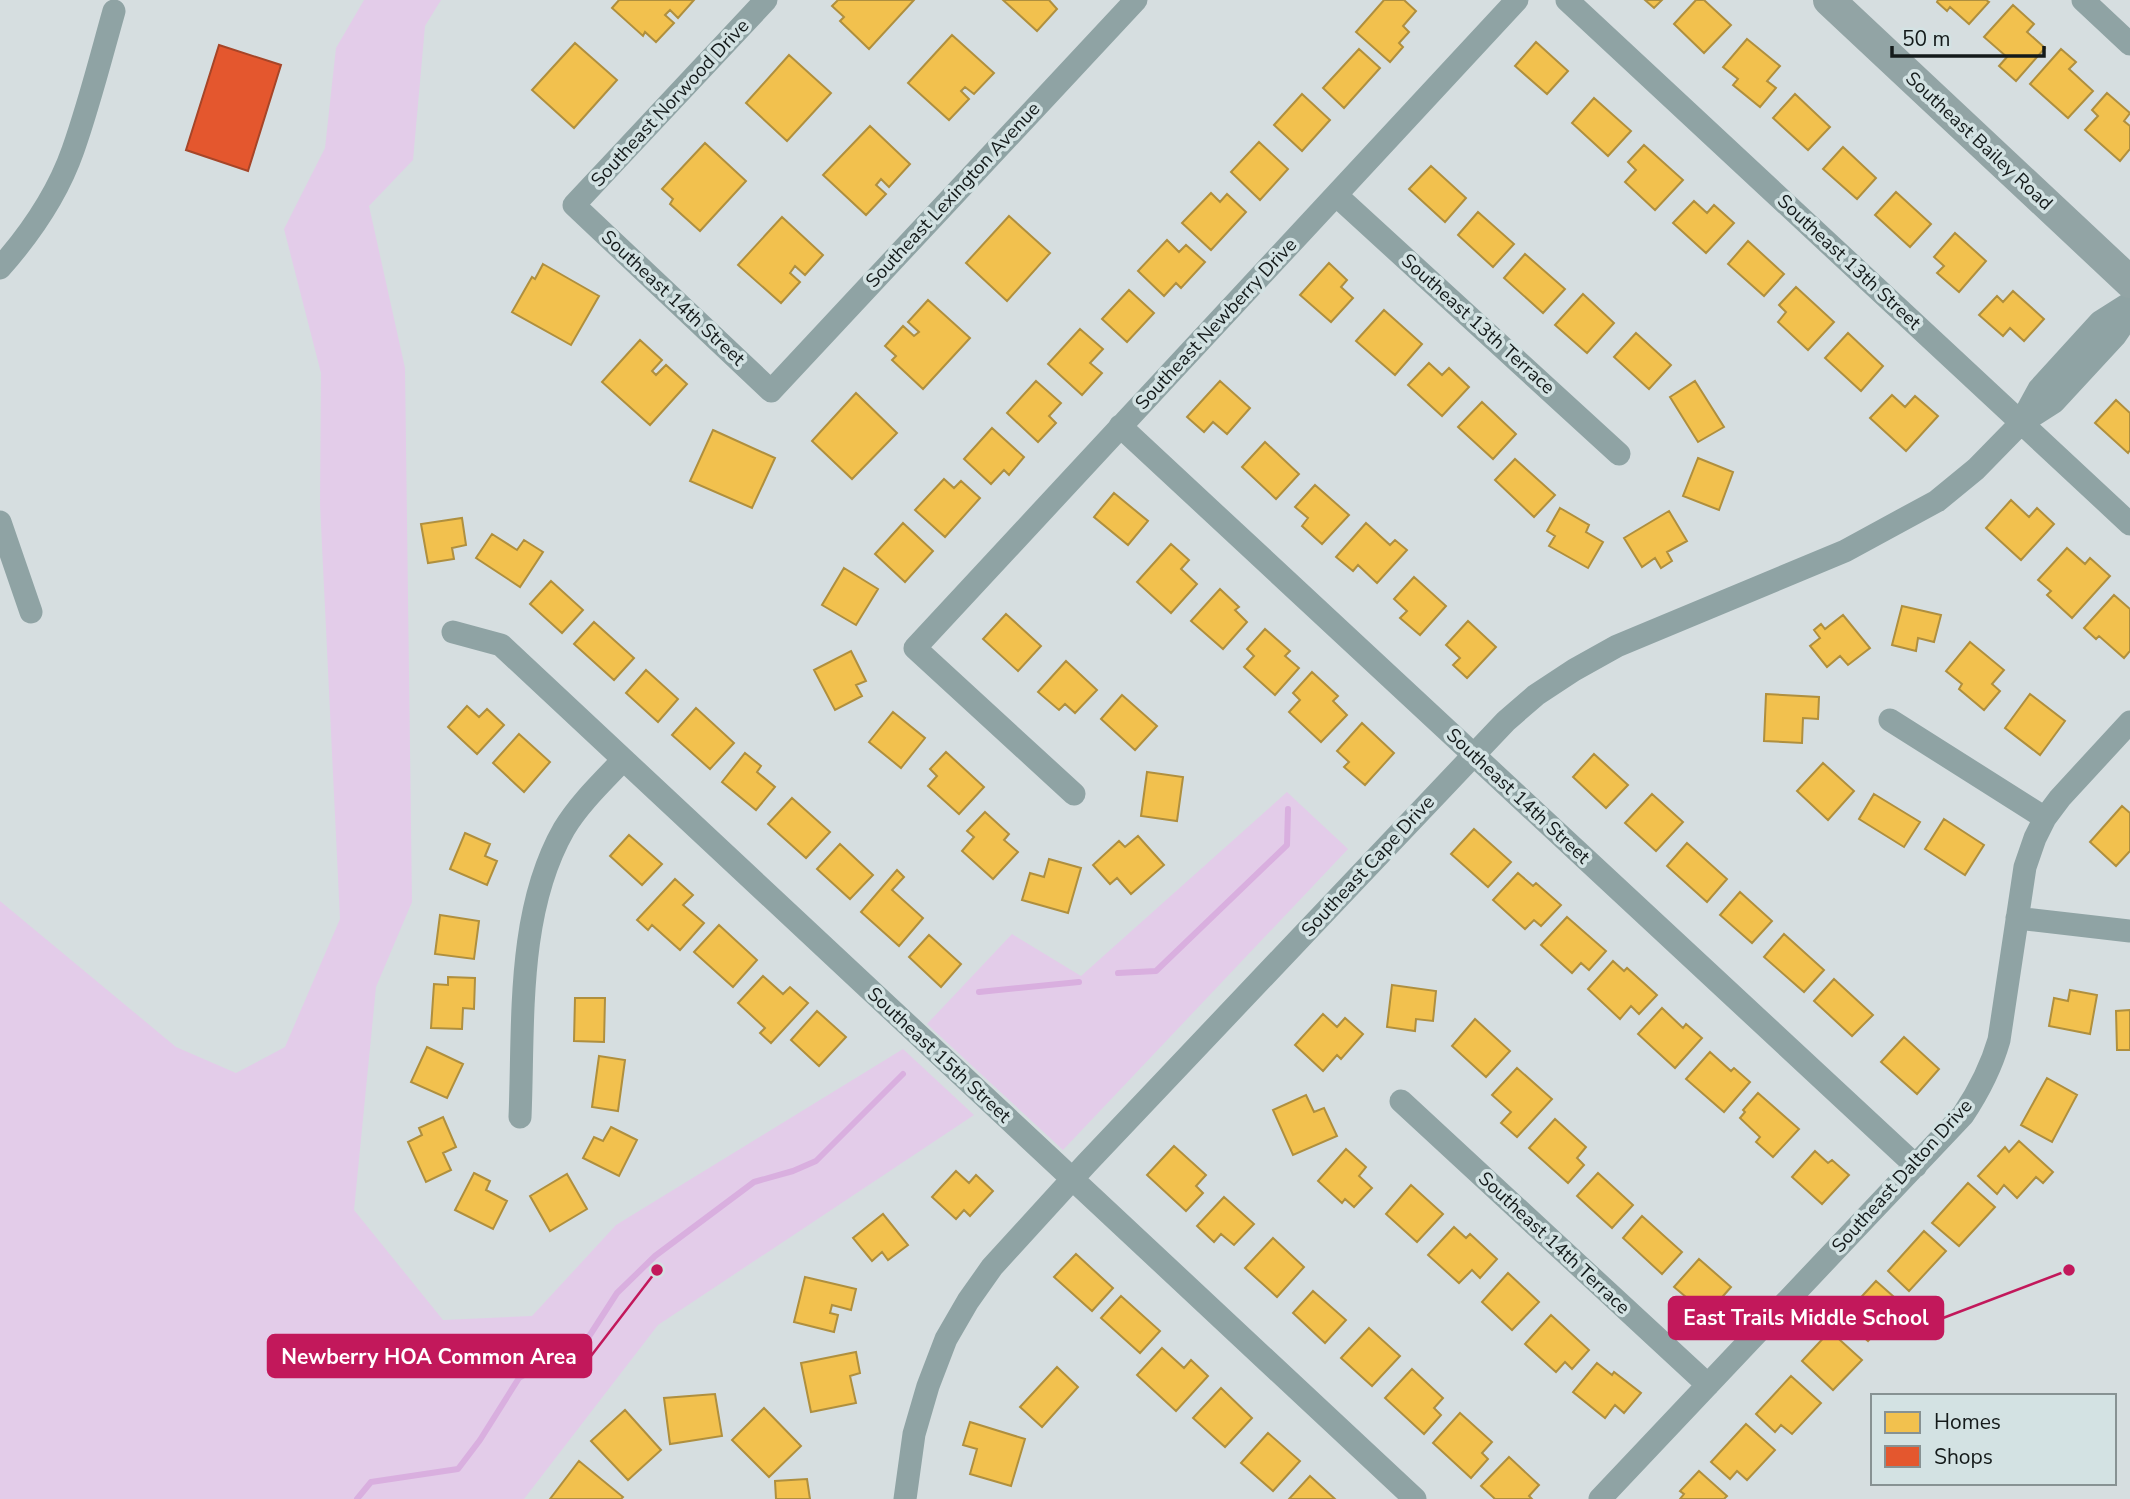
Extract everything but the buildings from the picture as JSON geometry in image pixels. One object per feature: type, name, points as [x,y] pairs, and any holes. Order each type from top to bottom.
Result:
[{"type":"main road","name":"Southeast Bailey Road","points":[[1829,0],[2130,282]]},
{"type":"street","name":"Southeast Norwood Drive","points":[[574,205],[766,0]]},
{"type":"street","name":"Southeast Lexington Avenue","points":[[771,391],[1136,0]]},
{"type":"street","name":"Southeast Newberry Drive","points":[[1074,794],[915,648],[1517,0]]},
{"type":"street","name":"Southeast 13th Street","points":[[1567,0],[2130,524]]},
{"type":"street","points":[[2083,0],[2130,44]]},
{"type":"street","points":[[0,268],[23,241],[73,152],[114,11]]},
{"type":"street","name":"Southeast 13th Terrace","points":[[1336,195],[1619,454]]},
{"type":"street","name":"Southeast 14th Street","points":[[574,205],[771,391]]},
{"type":"street","name":"Southeast Cape Drive","points":[[2021,423],[2039,389],[2100,322],[2130,303]]},
{"type":"street","name":"Southeast Cape Drive","points":[[905,1499],[914,1434],[946,1339],[992,1267],[1474,755],[1536,695],[1617,646],[1846,551],[1937,501],[1976,469],[2021,423],[2054,402],[2115,337],[2130,314]]},
{"type":"street","name":"Southeast 14th Street","points":[[1120,426],[1916,1166]]},
{"type":"street","points":[[0,522],[31,612]]},
{"type":"street","name":"Southeast 15th Street","points":[[453,632],[501,645],[1415,1499]]},
{"type":"street","points":[[1890,720],[2045,818]]},
{"type":"street","name":"Southeast Dalton Drive","points":[[1600,1499],[1963,1115],[1991,1066],[1999,1040],[2025,867],[2035,838],[2045,818],[2060,798],[2130,722]]},
{"type":"street","points":[[520,1117],[527,957],[533,915],[543,879],[565,828],[586,800],[623,760]]},
{"type":"street","points":[[2017,918],[2130,931]]},
{"type":"street","name":"Southeast 14th Terrace","points":[[1401,1101],[1707,1385]]},
{"type":"shaded area","points":[[364,0],[441,0],[425,26],[413,160],[369,206],[405,368],[412,902],[376,987],[354,1210],[443,1320],[532,1316],[616,1225],[903,1049],[974,1115],[658,1325],[524,1499],[0,1499],[0,901],[176,1047],[236,1073],[285,1047],[340,919],[320,504],[321,373],[284,229],[325,148],[336,48]]},
{"type":"shaded area","points":[[1287,792],[1348,849],[1063,1150],[927,1024],[1012,934],[1081,976]]},
{"type":"waterway","points":[[1118,973],[1156,971],[1287,845],[1288,809]]},
{"type":"waterway","points":[[979,992],[1079,982]]},
{"type":"waterway","points":[[357,1499],[371,1482],[458,1469],[480,1440],[519,1378],[588,1338],[617,1293],[655,1256],[754,1182],[816,1161],[903,1074]]},
{"type":"place","name":"Newberry HOA Common Area","points":[[657,1270]]},
{"type":"place","name":"East Trails Middle School","points":[[2069,1270]]}]
